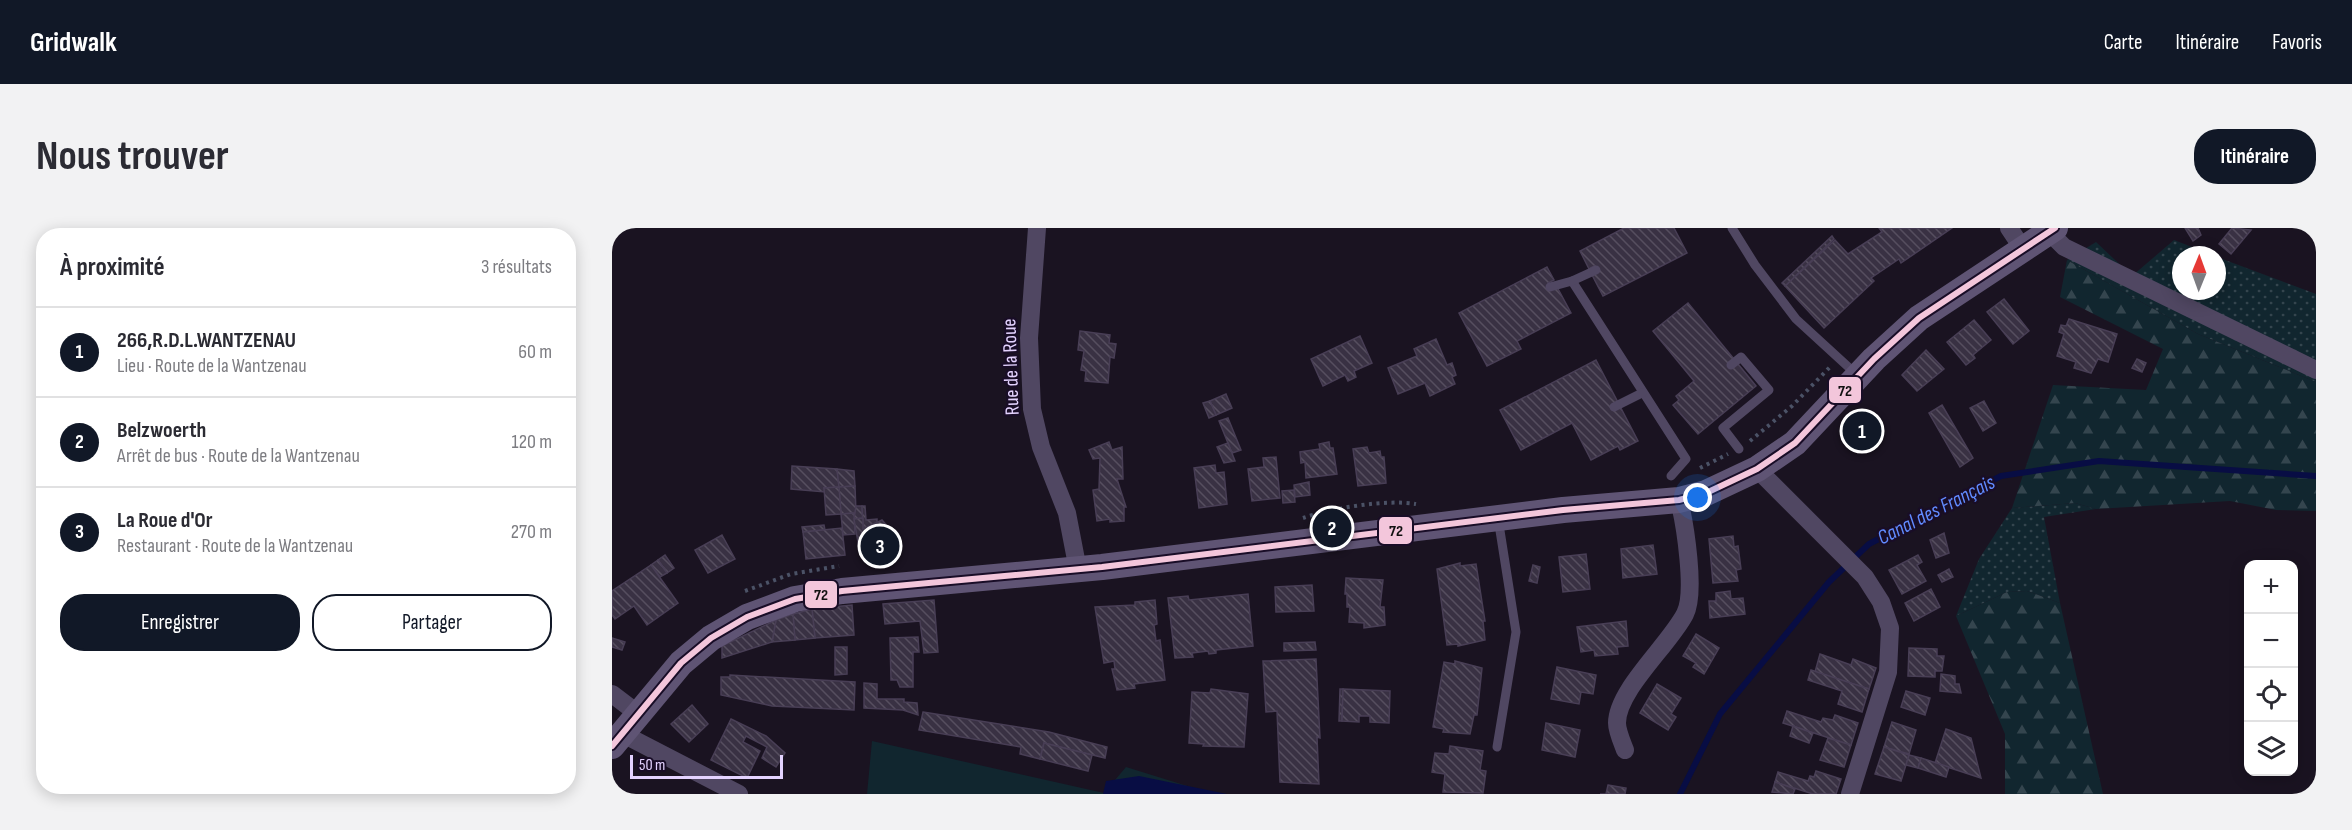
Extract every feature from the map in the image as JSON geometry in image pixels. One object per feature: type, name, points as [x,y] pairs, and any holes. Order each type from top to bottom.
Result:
[{"type":"main road","points":[[616,739],[681,663],[711,638],[772,606],[795,599],[842,591],[1078,570],[1498,518],[1678,500],[1706,493],[1756,469],[1795,443],[1858,375],[1919,318],[2016,239],[2052,230]]},
{"type":"street","name":"Rue de la Roue","points":[[1036,228],[1029,338],[1032,409],[1041,447],[1067,513],[1078,570]]},
{"type":"street","points":[[2052,230],[2064,247],[2316,370]]},
{"type":"street","points":[[1756,469],[1865,577],[1881,602],[1890,628],[1888,672],[1850,794]]},
{"type":"street","points":[[1625,750],[1617,723],[1626,696],[1685,614],[1689,597],[1684,523],[1678,500]]},
{"type":"street","points":[[612,694],[637,713]]},
{"type":"street","points":[[616,739],[739,794]]},
{"type":"lane","points":[[1732,228],[1755,265],[1796,319],[1858,375]]},
{"type":"lane","points":[[1550,286],[1572,281],[1596,270]]},
{"type":"lane","points":[[1572,281],[1686,459],[1671,476]]},
{"type":"lane","points":[[1731,365],[1741,357],[1769,390],[1723,428],[1739,449]]},
{"type":"lane","points":[[1614,406],[1642,393]]},
{"type":"lane","points":[[1497,747],[1516,632],[1498,518]]},
{"type":"path","points":[[1671,476],[1699,469],[1739,449],[1792,406],[1839,358]]},
{"type":"path","points":[[1299,519],[1317,513],[1402,501],[1418,504]]},
{"type":"green space","points":[[2174,240],[2190,246],[2172,246],[2172,300],[2226,300],[2226,260],[2316,294],[2316,382],[2198,334],[2067,260],[2096,242],[2132,276]]},
{"type":"green space","points":[[2067,260],[2198,334],[2316,382],[2316,511],[2276,510],[2230,501],[2096,509],[2075,503],[2012,508],[2053,385],[2146,390],[2163,349],[2060,297]]},
{"type":"green space","points":[[2075,503],[2096,509],[2044,517],[2060,603],[2027,591],[2007,592],[1956,616],[1979,559],[2012,508]]},
{"type":"green space","points":[[2027,591],[2060,603],[2103,794],[2005,794],[2005,734],[1956,616],[2007,592]]},
{"type":"green space","points":[[872,741],[1104,793],[1126,767],[1213,794],[867,794]]},
{"type":"shaded area","points":[[1139,776],[1227,794],[1103,794],[1106,781]]},
{"type":"building","points":[[1624,228],[1674,228],[1687,253],[1603,296],[1592,275],[1597,273],[1594,266],[1589,269],[1580,251]]},
{"type":"building","points":[[1879,228],[1952,228],[1901,263],[1899,259],[1871,278],[1874,281],[1824,328],[1785,286],[1835,240],[1848,254],[1882,232]]},
{"type":"building","points":[[2185,228],[2198,228],[2201,235],[2193,241]]},
{"type":"building","points":[[2232,228],[2251,230],[2231,254],[2226,250],[2226,246],[2219,244]]},
{"type":"building","points":[[1832,236],[1834,239],[1785,286],[1782,283]]},
{"type":"building","points":[[1547,267],[1554,280],[1548,283],[1550,287],[1557,287],[1571,313],[1517,341],[1521,349],[1487,366],[1459,313]]},
{"type":"building","points":[[2004,299],[2029,331],[2013,344],[1987,312]]},
{"type":"building","points":[[1688,303],[1756,386],[1698,434],[1673,405],[1679,400],[1676,396],[1694,381],[1653,331]]},
{"type":"building","points":[[2069,319],[2117,334],[2108,362],[2098,359],[2091,373],[2074,368],[2076,362],[2057,356],[2064,334],[2059,332],[2061,325],[2066,326]]},
{"type":"building","points":[[1974,320],[1991,340],[1973,355],[1975,358],[1966,365],[1947,342]]},
{"type":"building","points":[[1080,331],[1110,335],[1109,343],[1116,344],[1114,358],[1110,357],[1108,383],[1085,381],[1086,371],[1081,370],[1084,351],[1078,350]]},
{"type":"building","points":[[1360,336],[1372,363],[1354,371],[1356,377],[1348,381],[1345,375],[1323,386],[1311,359]]},
{"type":"building","points":[[1436,339],[1447,365],[1452,363],[1456,375],[1452,377],[1455,384],[1430,396],[1425,383],[1398,394],[1388,368],[1417,356],[1414,349]]},
{"type":"building","points":[[1926,350],[1944,369],[1917,391],[1902,375]]},
{"type":"building","points":[[2137,359],[2146,363],[2142,372],[2132,368]]},
{"type":"building","points":[[1596,360],[1638,441],[1620,450],[1618,446],[1591,460],[1572,423],[1521,450],[1500,410]]},
{"type":"building","points":[[1226,394],[1232,408],[1216,415],[1210,401]]},
{"type":"building","points":[[1210,401],[1216,415],[1209,418],[1203,403]]},
{"type":"building","points":[[1984,401],[1996,423],[1983,431],[1970,408]]},
{"type":"building","points":[[1942,405],[1973,458],[1960,467],[1929,413]]},
{"type":"building","points":[[1228,418],[1241,450],[1232,453],[1219,421]]},
{"type":"building","points":[[1863,420],[1873,434],[1862,443],[1851,429]]},
{"type":"building","points":[[1109,442],[1112,450],[1122,447],[1123,479],[1117,479],[1126,507],[1124,507],[1124,521],[1110,522],[1110,519],[1097,521],[1093,490],[1099,489],[1100,458],[1093,459],[1089,450]]},
{"type":"building","points":[[1329,442],[1330,448],[1333,448],[1337,474],[1306,478],[1305,462],[1301,463],[1300,452],[1320,449],[1319,444]]},
{"type":"building","points":[[1228,443],[1235,461],[1224,463],[1217,447]]},
{"type":"building","points":[[1367,447],[1369,453],[1380,451],[1381,457],[1384,457],[1386,483],[1358,486],[1353,449]]},
{"type":"building","points":[[1276,457],[1280,498],[1252,501],[1248,469],[1264,467],[1263,458]]},
{"type":"building","points":[[1215,465],[1216,473],[1224,472],[1227,504],[1199,508],[1194,468]]},
{"type":"building","points":[[792,466],[837,469],[839,487],[824,488],[825,492],[791,489]]},
{"type":"building","points":[[837,469],[854,471],[855,486],[839,487]]},
{"type":"building","points":[[1309,482],[1310,495],[1295,497],[1294,485]]},
{"type":"building","points":[[855,486],[856,513],[841,514],[839,487]]},
{"type":"building","points":[[839,487],[841,514],[826,515],[824,488]]},
{"type":"building","points":[[1294,490],[1295,502],[1283,503],[1282,491]]},
{"type":"building","points":[[856,506],[862,506],[863,518],[854,519]]},
{"type":"building","points":[[862,506],[865,506],[866,520],[877,519],[877,523],[863,529]]},
{"type":"building","points":[[854,513],[855,534],[843,535],[841,514]]},
{"type":"building","points":[[863,518],[863,529],[882,520],[900,541],[897,551],[860,554],[854,519]]},
{"type":"building","points":[[824,525],[825,530],[803,532],[802,527]]},
{"type":"building","points":[[842,528],[845,555],[806,559],[803,532]]},
{"type":"building","points":[[1944,533],[1949,553],[1936,558],[1930,540]]},
{"type":"building","points":[[722,535],[735,559],[708,573],[695,550]]},
{"type":"building","points":[[1733,536],[1734,547],[1738,546],[1741,569],[1736,570],[1738,581],[1713,583],[1709,539]]},
{"type":"building","points":[[1653,545],[1657,574],[1623,578],[1621,549]]},
{"type":"building","points":[[1586,554],[1590,589],[1563,592],[1559,557]]},
{"type":"building","points":[[665,555],[674,568],[667,573],[658,560]]},
{"type":"building","points":[[1918,555],[1922,562],[1917,565],[1926,581],[1902,594],[1889,570]]},
{"type":"building","points":[[658,560],[667,573],[660,577],[651,565]]},
{"type":"building","points":[[1460,563],[1460,566],[1476,564],[1485,621],[1483,621],[1485,640],[1458,646],[1458,644],[1447,645],[1437,569]]},
{"type":"building","points":[[651,565],[678,603],[647,625],[634,606],[615,619],[612,615],[612,591]]},
{"type":"building","points":[[1533,565],[1540,567],[1537,583],[1529,581]]},
{"type":"building","points":[[1949,569],[1953,577],[1942,582],[1938,575]]},
{"type":"building","points":[[1346,578],[1383,580],[1380,607],[1384,607],[1385,625],[1364,628],[1364,623],[1349,622],[1350,607],[1347,607],[1347,594],[1345,594]]},
{"type":"building","points":[[1312,585],[1314,611],[1276,612],[1275,587]]},
{"type":"building","points":[[1931,589],[1940,607],[1914,621],[1905,603]]},
{"type":"building","points":[[1730,591],[1731,599],[1743,598],[1745,614],[1710,618],[1709,601],[1716,601],[1716,593]]},
{"type":"building","points":[[1248,594],[1253,646],[1216,650],[1216,653],[1209,654],[1208,651],[1192,653],[1193,657],[1175,658],[1168,598],[1188,596],[1189,600]]},
{"type":"building","points":[[934,600],[938,652],[924,653],[920,621],[885,624],[883,604]]},
{"type":"building","points":[[1155,600],[1156,641],[1160,640],[1165,680],[1134,684],[1135,688],[1117,690],[1112,669],[1115,669],[1114,661],[1104,663],[1095,607],[1135,605],[1135,602]]},
{"type":"building","points":[[852,605],[854,635],[815,638],[812,609]]},
{"type":"building","points":[[812,609],[815,638],[795,640],[793,614]]},
{"type":"building","points":[[793,614],[795,640],[772,642],[776,620]]},
{"type":"building","points":[[776,620],[772,642],[722,658],[722,646]]},
{"type":"building","points":[[1626,621],[1628,646],[1617,647],[1618,654],[1595,656],[1594,650],[1581,652],[1577,627]]},
{"type":"building","points":[[1696,634],[1719,648],[1704,674],[1693,667],[1696,663],[1683,656]]},
{"type":"building","points":[[918,637],[919,652],[913,652],[913,687],[900,687],[897,680],[891,680],[890,638]]},
{"type":"building","points":[[612,638],[625,642],[622,650],[612,647]]},
{"type":"building","points":[[1315,642],[1316,650],[1284,651],[1284,643]]},
{"type":"building","points":[[835,647],[847,647],[847,674],[835,675]]},
{"type":"building","points":[[1909,648],[1937,649],[1937,656],[1944,656],[1942,671],[1935,671],[1935,677],[1908,676]]},
{"type":"building","points":[[1820,654],[1851,665],[1853,659],[1876,668],[1869,689],[1815,672]]},
{"type":"building","points":[[1316,659],[1320,738],[1317,737],[1319,784],[1280,782],[1277,711],[1266,712],[1263,661]]},
{"type":"building","points":[[1455,661],[1482,668],[1477,715],[1474,715],[1470,734],[1443,732],[1444,729],[1433,727],[1444,662],[1455,664]]},
{"type":"building","points":[[1557,667],[1596,675],[1593,694],[1581,692],[1579,704],[1551,699]]},
{"type":"building","points":[[1811,670],[1869,689],[1862,712],[1838,704],[1842,691],[1808,680]]},
{"type":"building","points":[[1941,674],[1955,676],[1955,684],[1959,684],[1961,693],[1940,691]]},
{"type":"building","points":[[730,675],[855,682],[854,710],[772,706],[721,695],[721,677],[730,677]]},
{"type":"building","points":[[864,683],[877,684],[877,699],[904,699],[904,702],[917,703],[918,715],[903,710],[864,708]]},
{"type":"building","points":[[1657,684],[1681,698],[1671,714],[1676,717],[1668,730],[1640,713]]},
{"type":"building","points":[[1211,689],[1248,694],[1244,747],[1203,746],[1204,744],[1189,743],[1192,692],[1210,693]]},
{"type":"building","points":[[1340,689],[1343,689],[1342,721],[1339,721]]},
{"type":"building","points":[[1343,689],[1390,691],[1389,723],[1370,722],[1370,716],[1359,716],[1359,722],[1342,721]]},
{"type":"building","points":[[1906,691],[1930,698],[1925,715],[1901,707]]},
{"type":"building","points":[[692,705],[708,724],[689,742],[671,724]]},
{"type":"building","points":[[1787,711],[1821,722],[1823,718],[1833,720],[1835,715],[1858,723],[1851,745],[1783,723]]},
{"type":"building","points":[[923,712],[1049,732],[1107,747],[1105,758],[1044,743],[1040,759],[1020,754],[1021,747],[919,730]]},
{"type":"building","points":[[731,719],[766,736],[785,753],[776,767],[762,758],[767,747],[746,736],[743,742],[760,751],[747,778],[711,760]]},
{"type":"building","points":[[1892,722],[1916,730],[1909,754],[1884,747]]},
{"type":"building","points":[[1546,723],[1580,730],[1575,757],[1542,750]]},
{"type":"building","points":[[1793,726],[1813,733],[1809,743],[1790,736]]},
{"type":"building","points":[[1946,729],[1971,738],[1981,778],[1935,763]]},
{"type":"building","points":[[1828,738],[1851,745],[1844,767],[1820,760]]},
{"type":"building","points":[[1044,743],[1092,755],[1088,771],[1040,759]]},
{"type":"building","points":[[1450,746],[1483,751],[1480,770],[1486,771],[1483,793],[1443,792],[1445,774],[1432,772],[1435,753],[1449,754]]},
{"type":"building","points":[[1884,747],[1909,755],[1901,781],[1875,774]]},
{"type":"building","points":[[1909,755],[1921,758],[1918,768],[1906,765]]},
{"type":"building","points":[[1921,758],[1949,767],[1946,777],[1918,768]]},
{"type":"building","points":[[1816,771],[1841,779],[1836,794],[1813,794],[1775,782],[1778,772],[1808,781],[1810,776],[1814,777]]},
{"type":"building","points":[[1775,782],[1795,789],[1793,794],[1772,792]]},
{"type":"building","points":[[1608,785],[1626,788],[1625,794],[1606,794]]},
{"type":"waterway","name":"Canal des Français","points":[[1680,794],[1720,714],[1829,582],[1869,544],[2001,476],[2099,461],[2316,476]]},
{"type":"transit line","name":"72","points":[[612,746],[681,663],[711,638],[747,617],[795,599],[842,591],[1102,567],[1563,510],[1679,500],[1706,493],[1757,469],[1795,443],[1874,359],[1919,318],[2055,228]]},
{"type":"place","name":"266,R.D.L.WANTZENAU","points":[[1862,431]]},
{"type":"place","name":"Belzwoerth","points":[[1332,528]]},
{"type":"place","name":"La Roue d'Or","points":[[880,546]]}]
